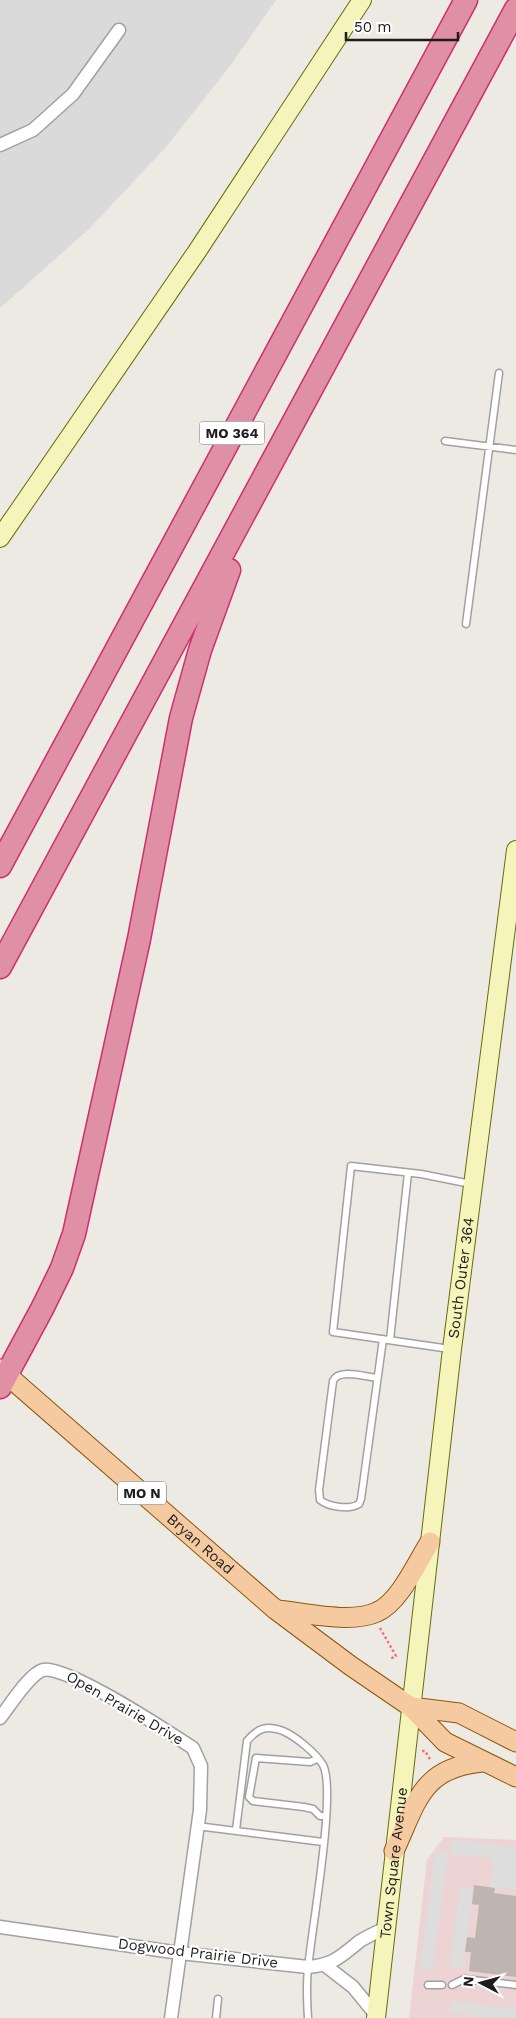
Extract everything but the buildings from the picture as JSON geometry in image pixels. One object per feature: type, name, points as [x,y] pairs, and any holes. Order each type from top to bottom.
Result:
[{"type":"highway","name":"MO 364","points":[[0,866],[466,0]]},
{"type":"highway","name":"MO 364","points":[[0,967],[516,9]]},
{"type":"highway","points":[[3,1377],[62,1268],[74,1234],[139,939],[189,685],[211,616],[264,478]]},
{"type":"main road","points":[[0,538],[198,250],[362,0]]},
{"type":"main road","name":"South Outer 364","points":[[410,1707],[472,1184],[516,850]]},
{"type":"main road","name":"Bryan Road","points":[[3,1377],[276,1610],[410,1707],[445,1742],[482,1762],[516,1777]]},
{"type":"main road","points":[[276,1610],[334,1617],[361,1616],[378,1612],[391,1601],[404,1585],[430,1542]]},
{"type":"main road","points":[[410,1707],[458,1713],[516,1742]]},
{"type":"main road","name":"Town Square Avenue","points":[[376,2016],[410,1707]]},
{"type":"main road","points":[[394,1851],[424,1790],[434,1778],[449,1768],[482,1762]]},
{"type":"street","points":[[0,145],[32,130],[73,94],[119,30]]},
{"type":"street","name":"Open Prairie Drive","points":[[0,1718],[30,1680],[42,1670],[57,1669],[86,1682],[193,1748],[202,1766],[197,1826]]},
{"type":"street","points":[[171,2018],[197,1826]]},
{"type":"street","name":"Dogwood Prairie Drive","points":[[0,1927],[180,1953],[308,1967],[326,1966],[344,1955],[362,1940],[386,1928]]},
{"type":"street","points":[[326,1966],[354,1987],[376,2016]]},
{"type":"lane","points":[[466,624],[499,373]]},
{"type":"lane","points":[[446,440],[516,450]]},
{"type":"lane","points":[[452,1349],[333,1332],[351,1166],[408,1172],[472,1184]]},
{"type":"lane","points":[[390,1340],[408,1172]]},
{"type":"lane","points":[[378,1378],[341,1374],[333,1381],[319,1490],[320,1500],[327,1504],[350,1507],[359,1504],[361,1499],[378,1378],[382,1339]]},
{"type":"lane","points":[[236,1830],[247,1741],[254,1732],[270,1727],[287,1733],[317,1759],[323,1766],[326,1778],[323,1842],[308,1967],[306,1998],[308,2018]]},
{"type":"lane","points":[[317,1759],[310,1762],[256,1758],[249,1797],[253,1801],[312,1809],[320,1816],[325,1816]]},
{"type":"lane","points":[[197,1826],[323,1842]]},
{"type":"lane","points":[[452,1985],[464,1979],[516,1985]]},
{"type":"lane","points":[[428,1985],[442,1985]]},
{"type":"lane","points":[[216,2018],[218,2000]]},
{"type":"path","points":[[378,1624],[396,1656],[390,1659]]},
{"type":"path","points":[[417,1750],[424,1751],[435,1766]]},
{"type":"shaded area","points":[[0,0],[276,0],[230,66],[166,147],[88,230],[0,308]]},
{"type":"shaded area","points":[[444,1837],[516,1840],[516,2018],[409,2018],[427,1860]]},
{"type":"shaded area","points":[[451,1839],[516,1847],[516,1890],[490,1887],[494,1858],[450,1854]]},
{"type":"shaded area","points":[[435,1851],[448,1853],[433,1970],[420,1968]]},
{"type":"shaded area","points":[[460,1888],[473,1890],[463,1968],[450,1966]]},
{"type":"shaded area","points":[[451,2001],[516,2009],[516,2018],[493,2018],[450,2013]]}]
